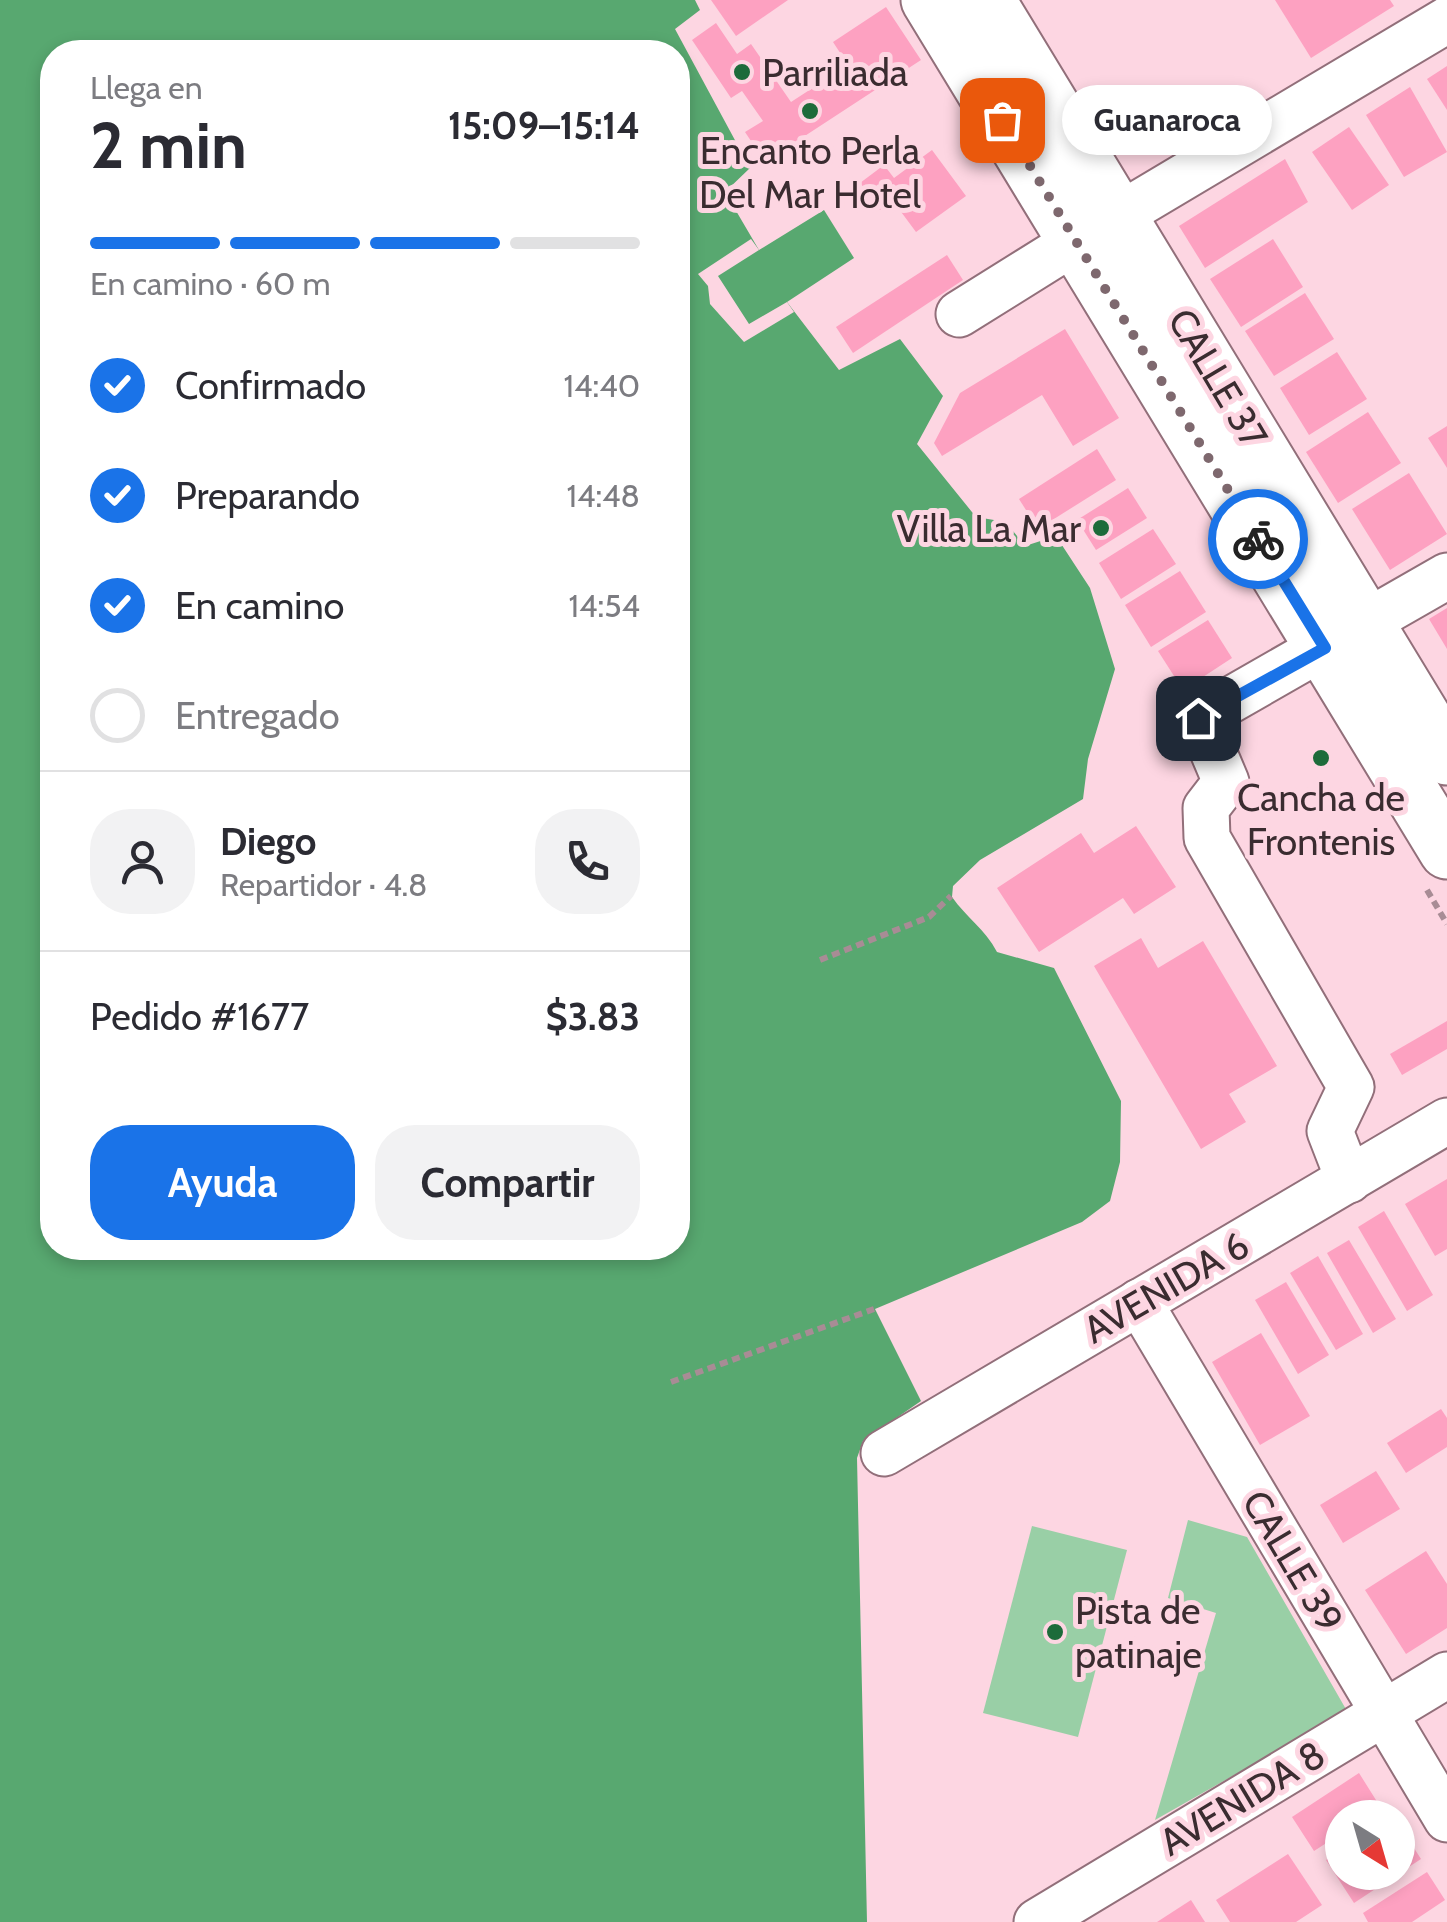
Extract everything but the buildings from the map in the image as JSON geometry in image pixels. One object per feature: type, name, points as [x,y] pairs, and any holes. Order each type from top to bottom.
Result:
[{"type":"main road","name":"CALLE 37","points":[[929,0],[1097,228],[1346,636],[1447,851]]},
{"type":"main road","name":"CALLE 37","points":[[987,0],[1097,228]]},
{"type":"main road","name":"CALLE 37","points":[[1346,636],[1447,757]]},
{"type":"street","points":[[959,314],[1447,20]]},
{"type":"street","points":[[1349,1180],[1330,1131],[1352,1087],[1206,838],[1206,808],[1226,782],[1198,718],[1447,576]]},
{"type":"street","name":"AVENIDA 6","points":[[884,1453],[1447,1121]]},
{"type":"street","name":"CALLE 39","points":[[1138,1302],[1447,1819]]},
{"type":"street","name":"AVENIDA 8","points":[[1037,1922],[1447,1675]]},
{"type":"path","points":[[820,960],[929,917],[952,896]]},
{"type":"path","points":[[671,1382],[874,1309]]},
{"type":"shaded area","points":[[0,0],[695,0],[700,10],[675,29],[681,40],[40,40],[40,1260],[690,1260],[690,57],[750,168],[725,192],[759,250],[824,210],[854,258],[787,302],[839,370],[900,339],[943,396],[917,444],[976,517],[1006,522],[1025,546],[1056,536],[1090,588],[1115,669],[1088,759],[1083,799],[980,860],[953,886],[952,897],[997,952],[1054,968],[1121,1101],[1120,1162],[1110,1201],[1082,1222],[875,1309],[921,1401],[863,1441],[857,1458],[867,1922],[0,1922]]},
{"type":"shaded area","points":[[1188,1520],[1247,1537],[1347,1711],[1155,1820],[1216,1613],[1168,1598]]},
{"type":"shaded area","name":"Pista de patinaje","points":[[1032,1526],[1127,1550],[1078,1737],[983,1713]]},
{"type":"pier","points":[[751,239],[759,250],[718,276],[749,324],[787,302],[794,312],[744,342],[710,304],[708,286],[698,274]]},
{"type":"way so far","points":[[1002,120],[1258,539]]},
{"type":"place","name":"Parriliada","points":[[742,72]]},
{"type":"place","name":"Encanto Perla Del Mar Hotel","points":[[810,111]]},
{"type":"place","name":"Guanaroca","points":[[1002,120]]},
{"type":"place","name":"Villa La Mar","points":[[1101,528]]},
{"type":"place","name":"Cancha de Frontenis","points":[[1321,758]]},
{"type":"place","name":"Pista de patinaje","points":[[1055,1632]]},
{"type":"route","points":[[1198,718],[1325,648],[1258,539]]}]
